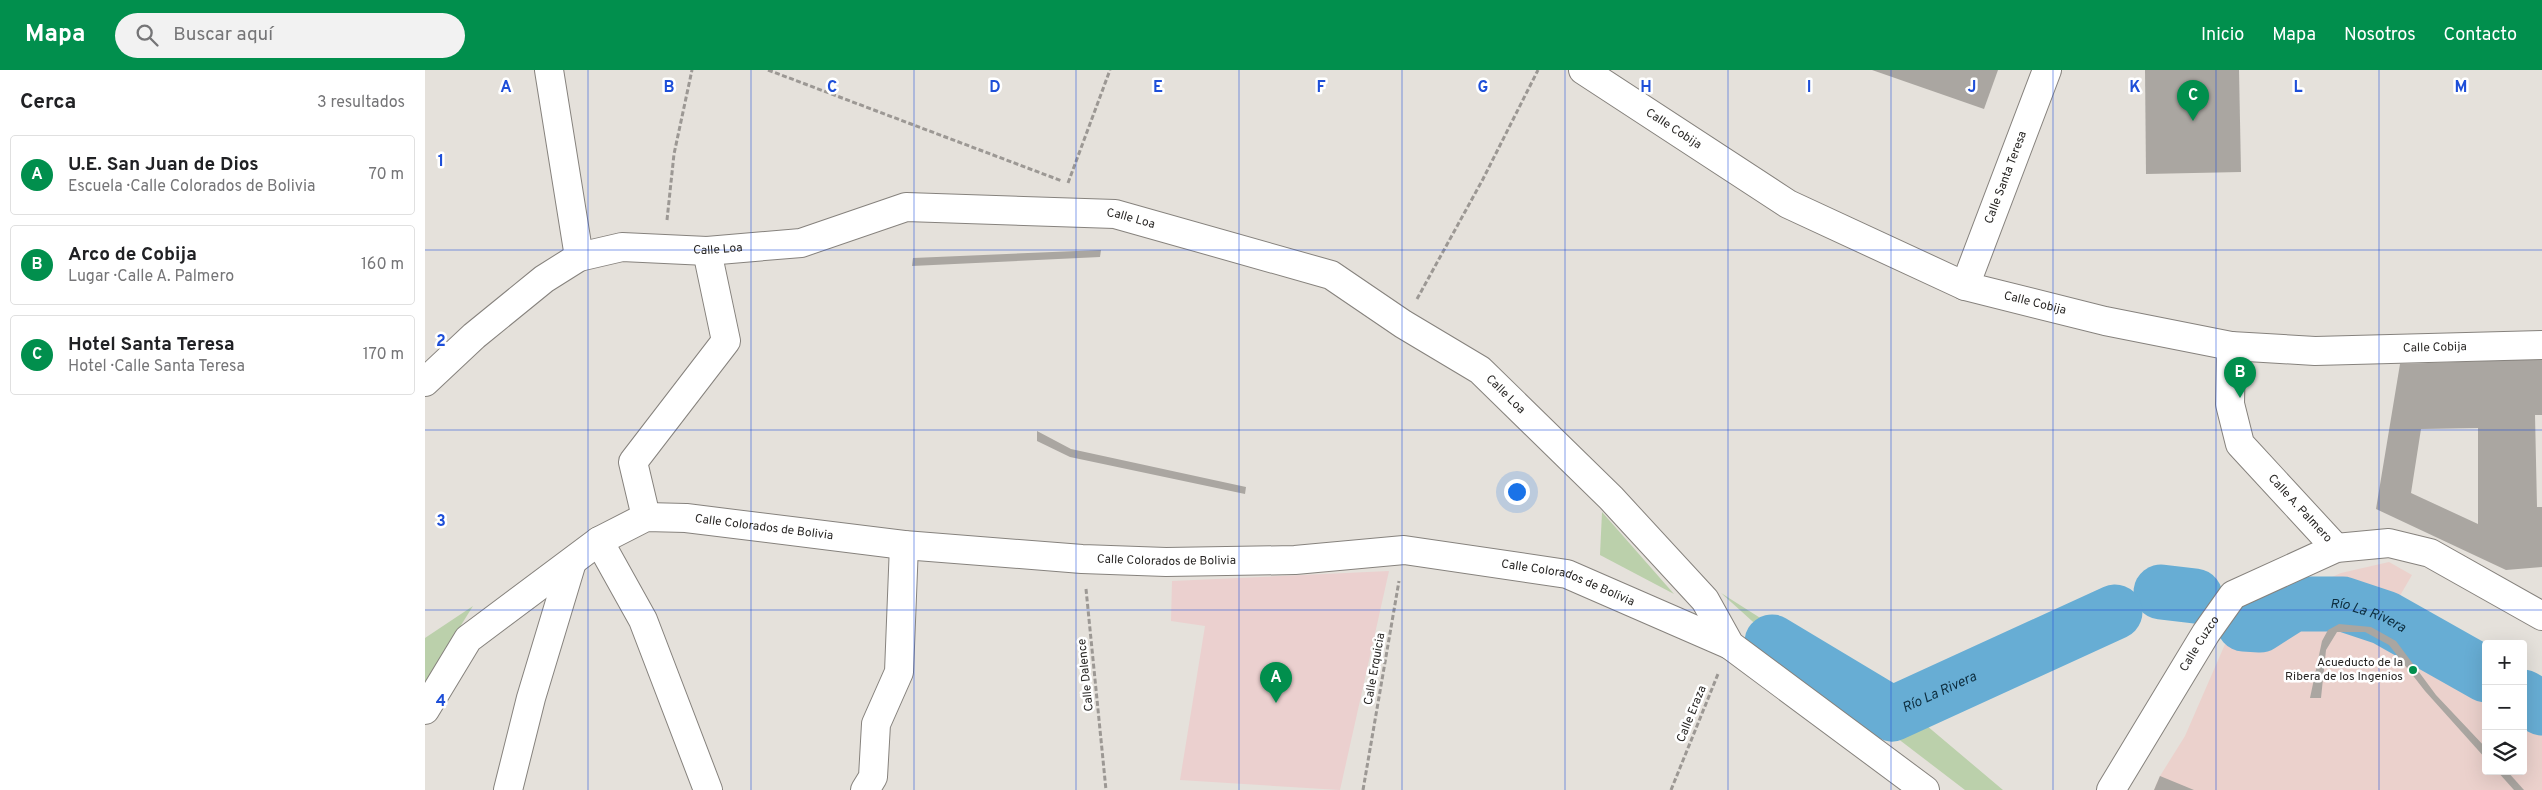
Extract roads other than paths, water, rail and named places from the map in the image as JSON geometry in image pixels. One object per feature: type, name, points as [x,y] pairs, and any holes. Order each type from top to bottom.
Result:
[{"type":"main road","points":[[549,70],[579,257]]},
{"type":"main road","name":"Calle Cobija","points":[[1583,70],[1788,204],[1965,286],[2105,321],[2231,346],[2315,351],[2542,345]]},
{"type":"main road","name":"Calle Santa Teresa","points":[[1965,286],[2047,70]]},
{"type":"main road","name":"Calle Loa","points":[[425,382],[474,336],[544,279],[579,257],[622,247],[664,251],[707,251],[801,243],[906,207],[1115,214],[1331,275],[1403,324],[1480,370],[1611,498],[1705,600],[1730,646]]},
{"type":"main road","points":[[646,517],[633,462],[726,341],[707,251]]},
{"type":"main road","name":"Calle A. Palmero","points":[[2231,346],[2230,404],[2240,444],[2336,548],[2389,543],[2430,553],[2542,616]]},
{"type":"main road","name":"Calle Colorados de Bolivia","points":[[425,710],[468,639],[599,541],[646,517],[686,518],[904,545],[1166,562],[1295,560],[1404,550],[1567,574],[1730,646],[1925,790]]},
{"type":"main road","points":[[599,541],[643,620],[708,790]]},
{"type":"main road","points":[[865,790],[873,777],[876,724],[899,672],[904,545]]},
{"type":"main road","name":"Calle Cuzco","points":[[2111,790],[2206,633],[2233,595],[2336,548]]},
{"type":"main road","points":[[508,790],[531,698],[572,562]]},
{"type":"waterway","name":"Río La Rivera","points":[[2161,592],[2195,596]]},
{"type":"waterway","name":"Río La Rivera","points":[[2244,624],[2260,625],[2293,604],[2343,604],[2385,618],[2482,673]]},
{"type":"waterway","name":"Río La Rivera","points":[[1772,642],[1892,714],[2115,612]]},
{"type":"waterway","name":"Río La Rivera","points":[[2527,699],[2542,708]]},
{"type":"place","name":"Hotel Santa Teresa","points":[[2193,121]]},
{"type":"place","name":"Arco de Cobija","points":[[2240,398]]},
{"type":"place","name":"Acueducto de la Ribera de los Ingenios","points":[[2413,670]]},
{"type":"place","name":"U.E. San Juan de Dios","points":[[1276,703]]}]
